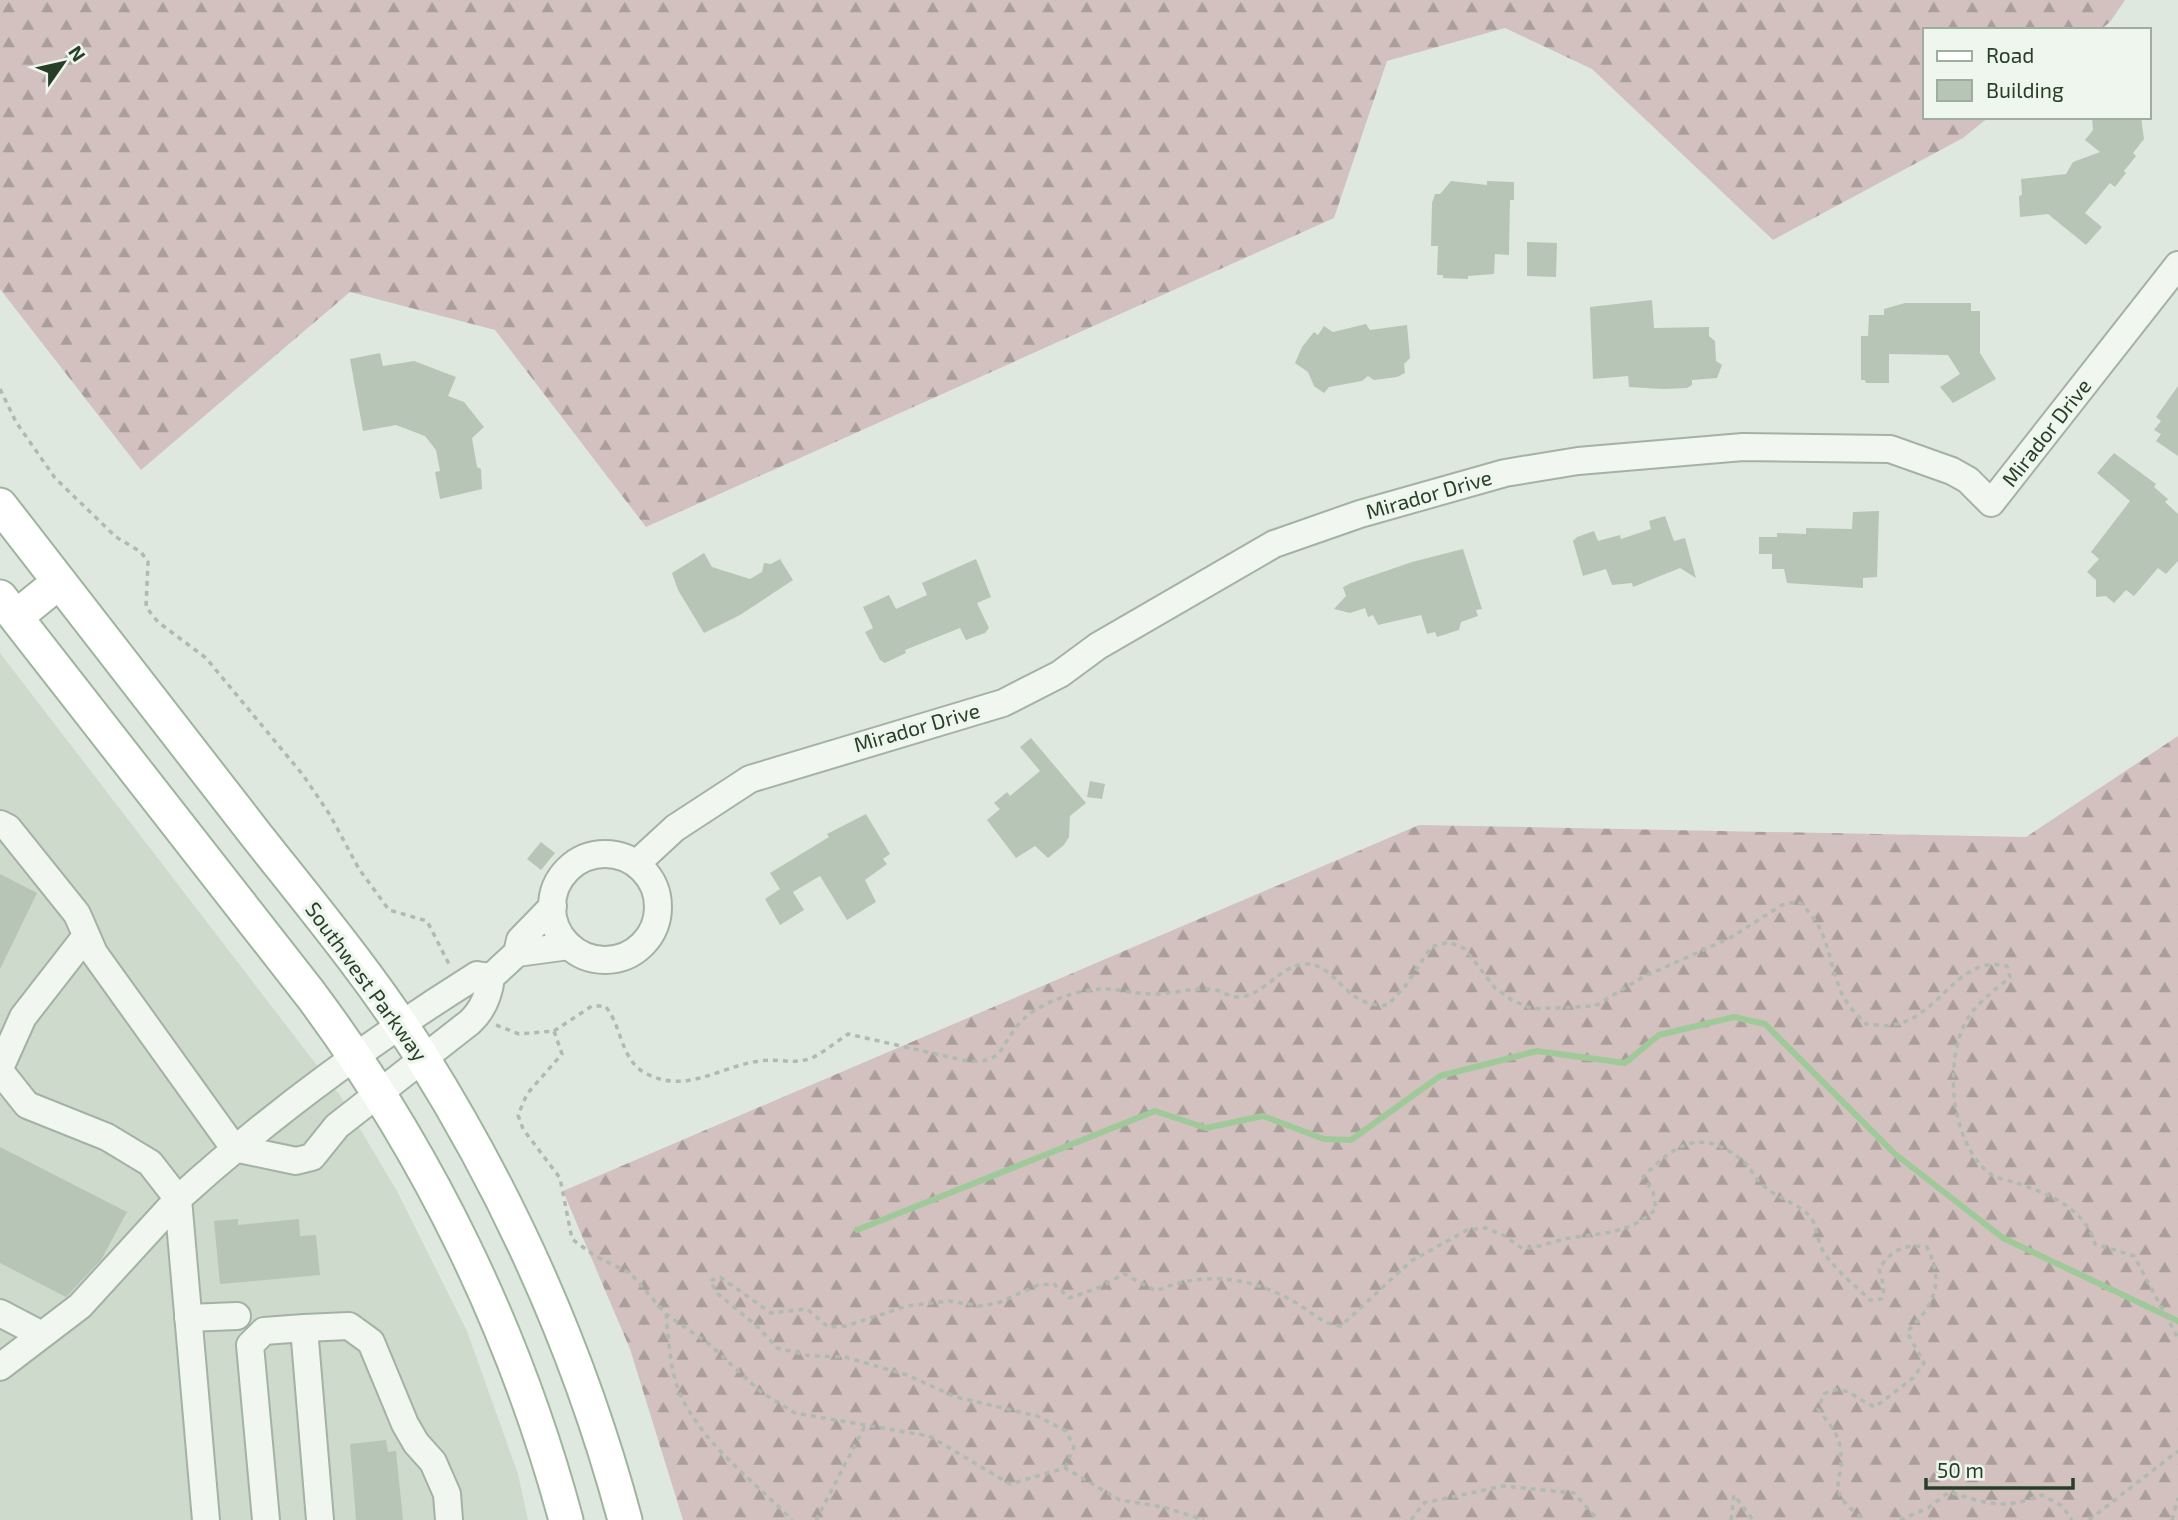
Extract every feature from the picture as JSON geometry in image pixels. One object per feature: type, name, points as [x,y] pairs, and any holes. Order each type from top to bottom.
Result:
[{"type":"main road","name":"Southwest Parkway","points":[[0,505],[399,1023],[423,1059],[466,1133],[541,1279],[579,1370],[625,1520]]},
{"type":"main road","points":[[59,582],[5,614],[355,1054],[379,1092],[461,1241],[494,1312],[529,1398],[566,1520]]},
{"type":"street","name":"Mirador Drive","points":[[636,864],[675,828],[750,779],[1003,704],[1060,674],[1098,646],[1274,544],[1360,514],[1505,473],[1578,461],[1743,447],[1890,449],[1952,471],[1968,480],[1991,503],[2178,265]]},
{"type":"street","points":[[0,824],[8,828],[77,914],[102,965],[234,1148],[296,1161],[312,1157],[337,1126],[479,1014],[489,992],[491,976],[517,953],[569,946]]},
{"type":"street","points":[[606,854],[622,857],[636,864],[654,886],[657,900],[656,921],[647,940],[637,950],[610,960],[583,955],[569,946],[559,934],[553,906],[556,887],[576,863],[590,856],[606,854]]},
{"type":"street","points":[[517,953],[520,940],[553,906]]},
{"type":"street","points":[[86,936],[23,1017],[0,1070],[27,1105],[107,1137],[150,1163],[177,1199],[206,1520]]},
{"type":"street","points":[[0,1367],[80,1306],[177,1199],[234,1148],[264,1128],[355,1054],[399,1023],[477,975],[491,976]]},
{"type":"street","points":[[0,1313],[42,1335]]},
{"type":"street","points":[[188,1318],[237,1316]]},
{"type":"street","points":[[266,1520],[250,1345],[264,1331],[349,1326],[371,1342],[405,1424],[416,1443],[433,1462],[447,1494],[449,1520]]},
{"type":"street","points":[[304,1328],[320,1520]]},
{"type":"path","points":[[0,389],[16,422],[55,478],[116,537],[141,552],[149,562],[146,607],[152,615],[206,658],[303,775],[330,815],[359,869],[389,910],[427,921],[455,975]]},
{"type":"path","points":[[484,1021],[519,1034],[554,1031],[592,1006],[605,1006],[613,1016],[618,1036],[628,1055],[644,1072],[684,1084],[761,1060],[792,1063],[813,1057],[848,1034],[967,1061],[987,1062],[1000,1053],[1019,1023],[1040,1009],[1068,995],[1100,989],[1148,994],[1212,989],[1236,997],[1256,992],[1296,965],[1309,964],[1322,967],[1341,987],[1361,1001],[1374,1006],[1388,1005],[1431,947],[1449,942],[1465,949],[1495,988],[1511,1000],[1532,1009],[1595,1006],[1643,977],[1730,938],[1782,905],[1798,901],[1813,915],[1826,939],[1842,993],[1866,1024],[1893,1025],[1912,1018],[1921,1014],[1971,969],[1991,962],[2007,966],[2010,977],[1969,1017],[1955,1048],[1955,1105],[1964,1136],[1976,1158],[1990,1175],[2049,1196],[2080,1215],[2091,1228],[2095,1244],[2134,1256],[2178,1338]]},
{"type":"path","points":[[554,1031],[562,1054],[527,1094],[518,1115],[523,1129],[560,1178],[572,1239],[595,1256],[630,1273],[666,1314],[709,1344],[761,1392],[795,1413],[929,1436],[1010,1484],[1065,1468],[1120,1500],[1163,1507],[1204,1520]]},
{"type":"path","points":[[1065,1468],[1074,1447],[1066,1431],[1037,1416],[956,1397],[907,1375],[845,1357],[811,1356],[777,1348],[758,1327],[718,1294],[710,1281],[720,1277],[771,1313],[807,1309],[828,1326],[846,1326],[907,1306],[949,1301],[980,1306],[998,1303],[1038,1284],[1055,1284],[1069,1298],[1098,1288],[1124,1274],[1157,1291],[1181,1280],[1205,1277],[1234,1280],[1274,1293],[1328,1325],[1340,1326],[1411,1261],[1467,1230],[1486,1228],[1505,1236],[1523,1249],[1545,1247],[1573,1237],[1616,1233],[1642,1222],[1656,1209],[1653,1192],[1643,1177],[1680,1147],[1699,1140],[1721,1146],[1745,1163],[1760,1183],[1779,1199],[1805,1211],[1817,1226],[1822,1249],[1870,1300],[1882,1299],[1884,1287],[1879,1269],[1889,1253],[1910,1245],[1927,1247],[1935,1265],[1937,1289],[1921,1317],[1907,1332],[1924,1363],[1913,1378],[1875,1407],[1844,1389],[1834,1388],[1824,1394],[1818,1409],[1839,1440],[1841,1460],[1837,1486],[1843,1504],[1865,1520]]},
{"type":"path","points":[[666,1314],[670,1359],[684,1403],[707,1437],[792,1520]]},
{"type":"path","points":[[817,1520],[866,1424]]},
{"type":"path","points":[[2089,1520],[2178,1451]]},
{"type":"path","points":[[1411,1520],[1424,1503],[1503,1486],[1574,1493],[1598,1520]]},
{"type":"path","points":[[1900,1520],[1928,1508],[1949,1492],[1983,1502],[2014,1505],[2042,1495],[2062,1506],[2072,1520]]},
{"type":"path","points":[[1731,1520],[1734,1495],[1753,1520]]},
{"type":"path","points":[[2172,1520],[2178,1497]]},
{"type":"shaded area","points":[[0,653],[339,1094],[397,1191],[467,1331],[518,1474],[528,1520],[0,1520]]},
{"type":"green space","points":[[0,0],[2125,0],[2102,28],[1923,28],[1923,119],[1987,119],[1963,138],[1773,240],[1592,69],[1505,28],[1387,61],[1334,218],[646,527],[495,330],[350,292],[141,470],[0,289]]},
{"type":"green space","points":[[2178,736],[2178,1520],[683,1520],[630,1349],[563,1191],[1419,825],[2026,837]]},
{"type":"building","points":[[2092,119],[2141,119],[2144,139],[2133,153],[2136,156],[2124,171],[2126,173],[2115,187],[2110,183],[2085,213],[2102,227],[2086,245],[2048,214],[2020,217],[2019,196],[2022,195],[2021,179],[2066,174],[2073,162],[2100,152],[2085,140],[2093,130]]},
{"type":"building","points":[[1451,181],[1487,185],[1487,181],[1514,182],[1514,200],[1510,200],[1509,255],[1495,254],[1494,274],[1468,276],[1468,279],[1443,278],[1443,275],[1437,275],[1438,246],[1431,246],[1432,203],[1435,194],[1440,194]]},
{"type":"building","points":[[1527,242],[1557,243],[1556,277],[1527,276]]},
{"type":"building","points":[[1652,300],[1654,328],[1709,327],[1709,336],[1715,341],[1716,361],[1722,365],[1717,378],[1692,380],[1692,385],[1687,388],[1663,389],[1629,387],[1628,376],[1593,379],[1590,307]]},
{"type":"building","points":[[1905,303],[1971,303],[1971,311],[1980,311],[1980,353],[1996,379],[1953,403],[1940,387],[1960,374],[1948,355],[1889,354],[1889,383],[1866,383],[1861,380],[1861,336],[1868,336],[1869,315],[1884,315],[1884,309]]},
{"type":"building","points":[[1366,324],[1370,330],[1407,325],[1410,358],[1404,364],[1405,373],[1397,377],[1374,380],[1368,376],[1362,381],[1329,387],[1324,393],[1314,386],[1308,372],[1295,363],[1302,347],[1314,332],[1318,335],[1324,326],[1333,332]]},
{"type":"building","points":[[380,353],[383,366],[414,361],[456,377],[448,396],[464,402],[484,427],[472,438],[477,467],[481,469],[482,489],[440,499],[435,472],[440,471],[436,450],[425,436],[396,425],[363,431],[350,359]]},
{"type":"building","points":[[2178,386],[2178,456],[2156,441],[2161,434],[2154,430],[2161,421],[2156,417]]},
{"type":"building","points":[[2114,453],[2156,484],[2154,487],[2168,499],[2165,502],[2178,514],[2178,561],[2166,574],[2158,568],[2134,596],[2126,590],[2114,603],[2106,596],[2096,597],[2096,580],[2087,572],[2099,559],[2091,552],[2130,501],[2097,473]]},
{"type":"building","points":[[1879,511],[1877,577],[1863,578],[1863,588],[1787,583],[1784,569],[1772,569],[1772,554],[1759,554],[1759,537],[1777,537],[1777,533],[1806,534],[1806,528],[1852,529],[1853,512]]},
{"type":"building","points":[[1665,516],[1674,541],[1685,538],[1696,578],[1680,568],[1633,587],[1632,583],[1612,585],[1606,569],[1583,576],[1573,541],[1577,537],[1594,531],[1598,541],[1620,535],[1621,539],[1651,529],[1649,521]]},
{"type":"building","points":[[1463,549],[1482,609],[1476,610],[1478,616],[1461,622],[1459,630],[1437,637],[1435,632],[1427,634],[1421,615],[1378,625],[1373,615],[1368,617],[1365,608],[1350,613],[1334,609],[1346,596],[1343,587],[1351,583],[1412,562]]},
{"type":"building","points":[[704,553],[712,567],[750,579],[762,572],[764,563],[771,564],[780,559],[793,580],[740,615],[704,633],[678,590],[672,573]]},
{"type":"building","points":[[976,559],[991,597],[977,603],[989,628],[985,633],[966,640],[960,628],[905,650],[906,653],[885,663],[880,660],[865,632],[873,628],[863,607],[889,595],[896,609],[927,595],[922,583]]},
{"type":"building","points":[[1031,738],[1086,803],[1070,816],[1069,837],[1064,845],[1048,858],[1035,846],[1016,858],[987,820],[1000,809],[994,803],[1007,792],[1010,796],[1040,771],[1020,747]]},
{"type":"building","points":[[1090,781],[1105,784],[1102,799],[1087,797]]},
{"type":"building","points":[[866,814],[890,854],[883,859],[887,864],[865,880],[876,902],[847,920],[820,876],[793,892],[804,910],[780,925],[765,899],[780,889],[770,873],[829,837],[827,834]]},
{"type":"building","points":[[541,842],[555,853],[541,870],[527,859]]},
{"type":"building","points":[[0,874],[37,893],[0,969]]},
{"type":"building","points":[[0,1147],[127,1212],[101,1260],[66,1297],[0,1263]]},
{"type":"building","points":[[238,1219],[238,1225],[299,1219],[300,1236],[316,1235],[320,1275],[220,1284],[214,1221]]},
{"type":"building","points":[[386,1440],[388,1452],[396,1451],[403,1520],[356,1520],[350,1444]]},
{"type":"waterway","points":[[857,1230],[1155,1111],[1206,1128],[1263,1116],[1324,1139],[1351,1140],[1440,1076],[1537,1051],[1625,1063],[1659,1035],[1734,1017],[1765,1024],[1895,1154],[2003,1238],[2178,1321]]}]
